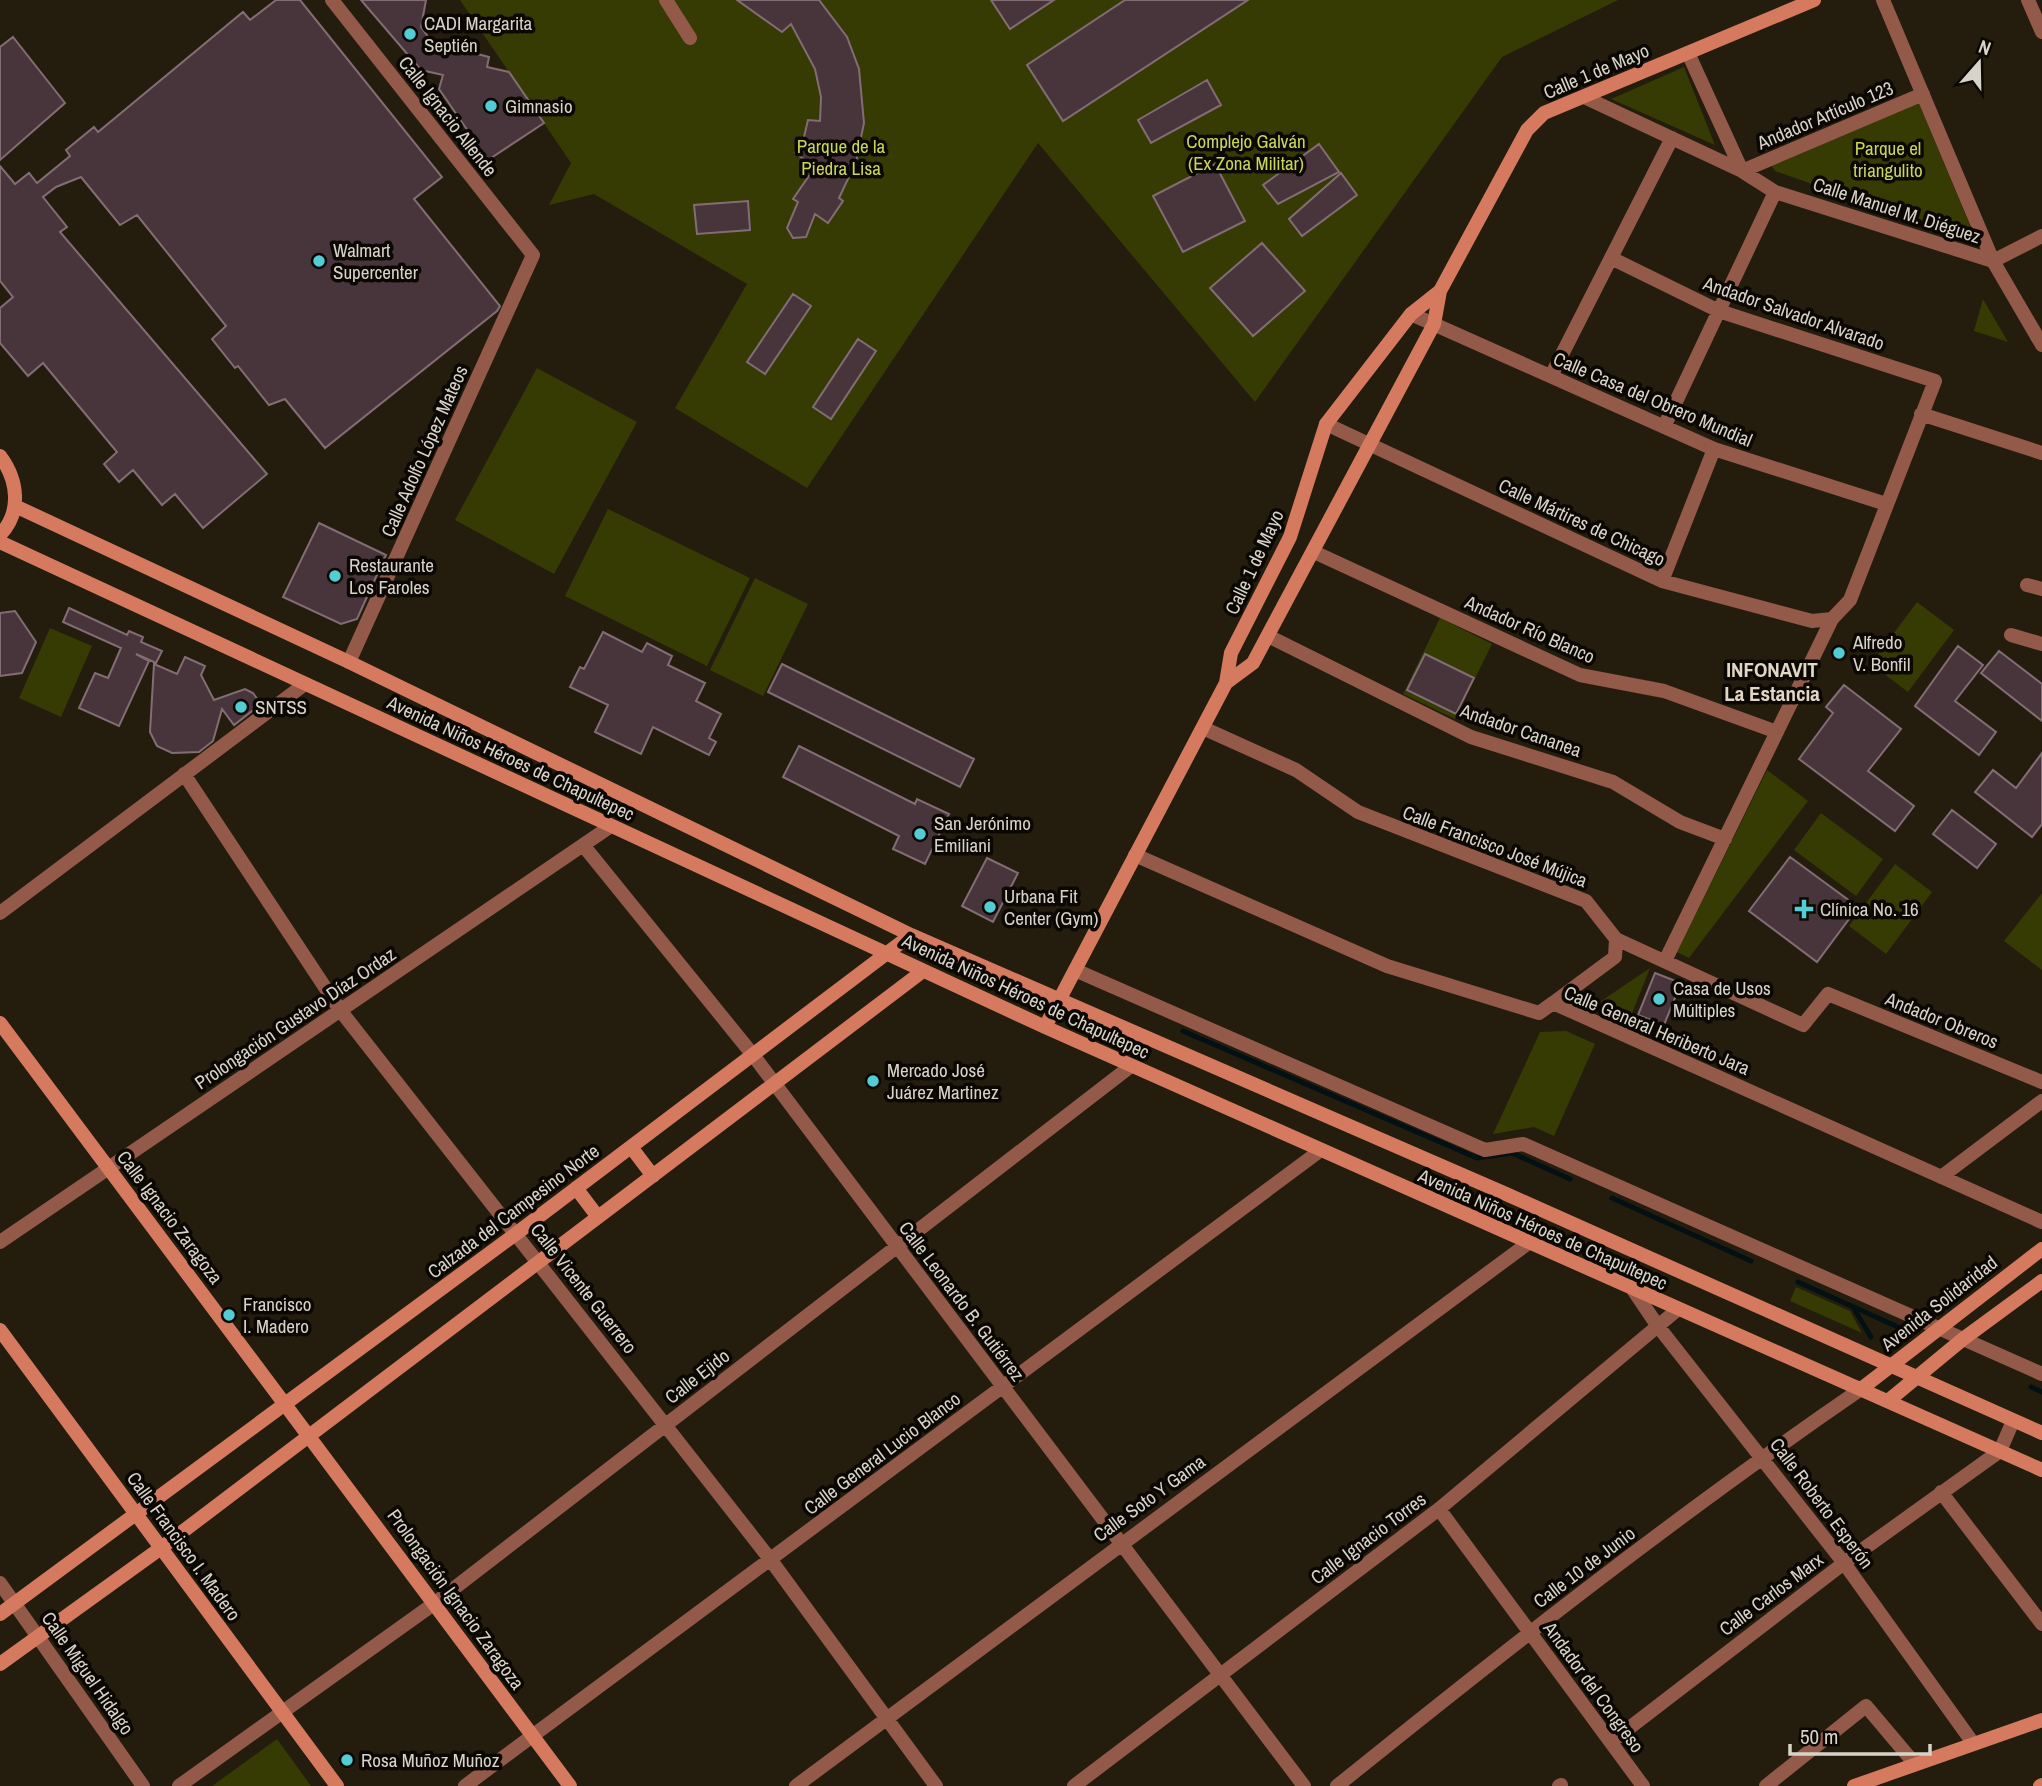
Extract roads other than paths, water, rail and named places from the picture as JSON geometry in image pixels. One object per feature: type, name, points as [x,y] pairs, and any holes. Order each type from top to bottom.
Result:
[{"type":"main road","name":"Calle 1 de Mayo","points":[[1226,683],[1253,663],[1268,636],[1434,324],[1440,291],[1527,130],[1544,113],[1814,0]]},
{"type":"main road","name":"Calle 1 de Mayo","points":[[1045,1027],[1226,683],[1231,653],[1290,537],[1326,424],[1412,314],[1440,291]]},
{"type":"main road","points":[[0,456],[10,471],[15,488],[15,506],[11,519],[0,535]]},
{"type":"main road","name":"Avenida Niños Héroes de Chapultepec","points":[[15,506],[349,662],[911,935],[1058,1002],[1506,1194],[2042,1433]]},
{"type":"main road","name":"Avenida Niños Héroes de Chapultepec","points":[[0,542],[1045,1027],[1527,1244],[2042,1470]]},
{"type":"main road","name":"Calzada del Campesino Norte","points":[[0,1614],[517,1233],[911,935]]},
{"type":"main road","points":[[0,1664],[161,1548],[923,971]]},
{"type":"main road","name":"Calle Ignacio Zaragoza","points":[[0,1023],[310,1434]]},
{"type":"main road","points":[[631,1147],[653,1176]]},
{"type":"main road","points":[[576,1188],[597,1217]]},
{"type":"main road","name":"Avenida Solidaridad","points":[[1861,1389],[2042,1249]]},
{"type":"main road","points":[[1888,1401],[1963,1339],[2042,1281]]},
{"type":"main road","name":"Calle Francisco I. Madero","points":[[0,1330],[337,1786]]},
{"type":"main road","name":"Prolongación Ignacio Zaragoza","points":[[310,1434],[570,1786]]},
{"type":"main road","points":[[1854,1786],[2042,1720]]},
{"type":"street","name":"Calle Ignacio Allende","points":[[332,0],[533,255]]},
{"type":"street","points":[[666,0],[690,38]]},
{"type":"street","name":"Andador Artículo 123","points":[[1883,0],[1993,261]]},
{"type":"street","points":[[2028,0],[2042,32]]},
{"type":"street","points":[[1688,53],[1742,172]]},
{"type":"street","name":"Andador Artículo 123","points":[[1742,172],[1923,94]]},
{"type":"street","name":"Calle Manuel M. Diéguez","points":[[1584,97],[1742,172],[1775,192],[1993,261],[2042,345]]},
{"type":"street","points":[[1550,376],[1672,138]]},
{"type":"street","points":[[1664,427],[1775,192]]},
{"type":"street","points":[[1993,261],[2042,236]]},
{"type":"street","name":"Calle Adolfo López Mateos","points":[[349,662],[533,255]]},
{"type":"street","name":"Andador Salvador Alvarado","points":[[1611,258],[1719,311],[1935,381],[1850,600],[1832,619],[1665,961]]},
{"type":"street","name":"Calle Casa del Obrero Mundial","points":[[1412,314],[1714,449],[1886,504]]},
{"type":"street","points":[[1921,414],[2042,453]]},
{"type":"street","name":"Calle Mártires de Chicago","points":[[1326,424],[1662,581],[1812,621],[1832,619]]},
{"type":"street","points":[[1662,581],[1714,449]]},
{"type":"street","name":"Andador Río Blanco","points":[[1314,551],[1580,676],[1664,691],[1777,733]]},
{"type":"street","points":[[2027,585],[2042,589]]},
{"type":"street","points":[[2011,635],[2042,644]]},
{"type":"street","name":"Andador Cananea","points":[[1268,636],[1471,737],[1613,782],[1680,822],[1725,838]]},
{"type":"street","points":[[0,913],[305,684]]},
{"type":"street","name":"Calle Francisco José Mújica","points":[[1203,728],[1296,770],[1358,812],[1586,901],[1616,939],[1803,1025],[1828,994]]},
{"type":"street","name":"Calle Vicente Guerrero","points":[[184,775],[340,1010],[770,1559],[936,1786]]},
{"type":"street","name":"Prolongación Gustavo Díaz Ordaz","points":[[0,1242],[611,826]]},
{"type":"street","name":"Calle Leonardo B. Gutiérrez","points":[[583,845],[753,1055],[1304,1786]]},
{"type":"street","name":"Calle General Heriberto Jara","points":[[1135,855],[1387,966],[1539,1013],[1553,1003],[2042,1222]]},
{"type":"street","points":[[1553,1003],[1615,957],[1616,939]]},
{"type":"street","points":[[1075,970],[1485,1150],[1523,1144],[2042,1374]]},
{"type":"street","name":"Andador Obreros","points":[[1828,994],[2042,1082]]},
{"type":"street","name":"Calle Ejido","points":[[179,1786],[435,1603],[1131,1066]]},
{"type":"street","points":[[1941,1177],[2042,1101]]},
{"type":"street","name":"Calle General Lucio Blanco","points":[[465,1786],[1321,1150]]},
{"type":"street","name":"Calle Soto Y Gama","points":[[796,1786],[884,1718],[1527,1244]]},
{"type":"street","name":"Calle Roberto Esperón","points":[[1634,1291],[1657,1325],[1844,1563],[1973,1743]]},
{"type":"street","name":"Calle Ignacio Torres","points":[[1074,1786],[1439,1509],[1677,1310]]},
{"type":"street","name":"Calle 10 de Junio","points":[[1337,1786],[1530,1631],[1763,1457],[1861,1389]]},
{"type":"street","points":[[2000,1451],[2013,1421]]},
{"type":"street","name":"Calle Carlos Marx","points":[[1611,1742],[1844,1563],[2000,1451]]},
{"type":"street","points":[[1941,1492],[2042,1624]]},
{"type":"street","name":"Andador del Congreso","points":[[1439,1509],[1643,1786]]},
{"type":"street","name":"Calle Miguel Hidalgo","points":[[0,1583],[40,1635],[143,1786]]},
{"type":"street","points":[[1766,1786],[1866,1706],[1915,1764]]},
{"type":"waterway","points":[[1183,1031],[1477,1158],[1512,1153],[1570,1179]]},
{"type":"waterway","points":[[1612,1198],[1751,1261]]},
{"type":"waterway","points":[[1798,1282],[1907,1331]]},
{"type":"waterway","points":[[1853,1307],[1871,1337]]},
{"type":"waterway","points":[[2031,1387],[2042,1392]]},
{"type":"place","name":"CADI Margarita Septién","points":[[410,34]]},
{"type":"place","name":"Gimnasio","points":[[491,106]]},
{"type":"place","name":"Walmart Supercenter","points":[[319,261]]},
{"type":"place","name":"Restaurante Los Faroles","points":[[335,576]]},
{"type":"place","name":"Alfredo V. Bonfil","points":[[1839,653]]},
{"type":"place","name":"SNTSS","points":[[241,707]]},
{"type":"place","name":"San Jerónimo Emiliani","points":[[920,834]]},
{"type":"place","name":"Urbana Fit Center (Gym)","points":[[990,907]]},
{"type":"place","name":"Clínica No. 16","points":[[1804,909]]},
{"type":"place","name":"Casa de Usos Múltiples","points":[[1659,999]]},
{"type":"place","name":"Mercado José Juárez Martinez","points":[[873,1081]]},
{"type":"place","name":"Francisco I. Madero","points":[[229,1315]]},
{"type":"place","name":"Rosa Muñoz Muñoz","points":[[347,1760]]},
{"type":"district","name":"INFONAVIT La Estancia","points":[[1772,682]]},
{"type":"park label","name":"Complejo Galván (Ex Zona Militar)","points":[[1246,152]]},
{"type":"park label","name":"Parque de la Piedra Lisa","points":[[841,157]]},
{"type":"park label","name":"Parque el triangulito","points":[[1888,159]]}]
